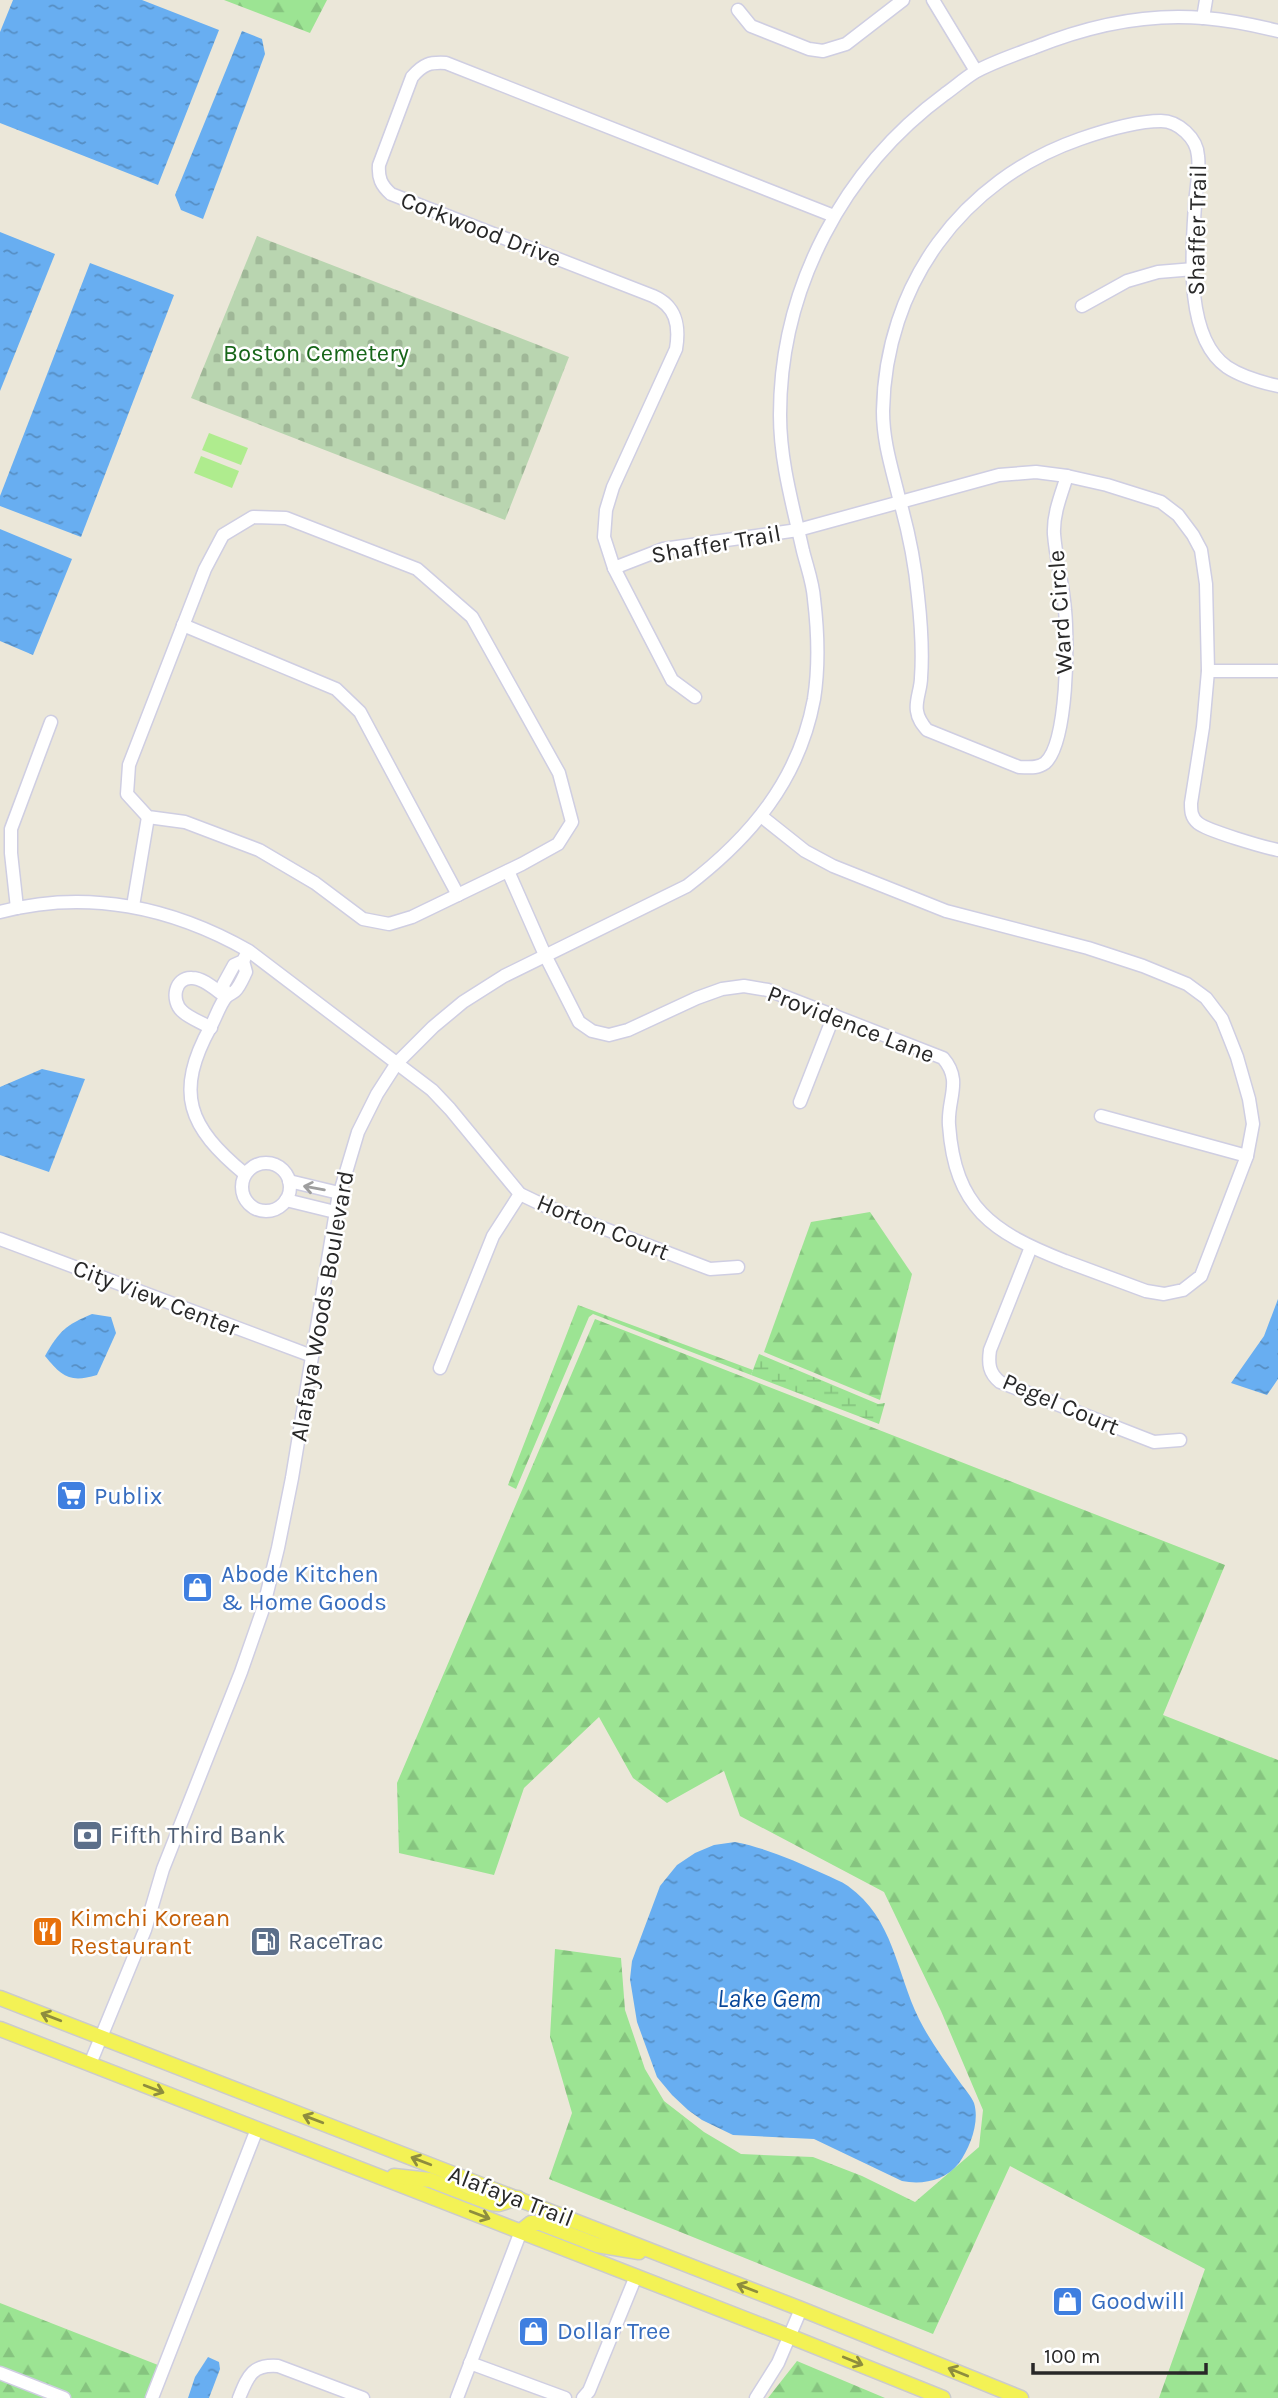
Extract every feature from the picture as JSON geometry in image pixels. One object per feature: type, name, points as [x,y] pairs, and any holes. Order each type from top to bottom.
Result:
[{"type":"main road","name":"Alafaya Trail","points":[[0,1998],[801,2309],[1021,2398]]},
{"type":"main road","name":"Alafaya Trail","points":[[0,2029],[943,2398]]},
{"type":"main road","points":[[372,2174],[430,2180],[490,2203],[499,2204],[517,2198]]},
{"type":"main road","points":[[521,2231],[531,2223],[540,2223],[597,2245],[668,2257]]},
{"type":"street","points":[[738,10],[751,26],[809,49],[823,51],[846,44],[903,0]]},
{"type":"street","points":[[933,0],[976,71]]},
{"type":"street","points":[[1203,18],[1206,0]]},
{"type":"street","name":"Alafaya Woods Boulevard","points":[[90,2064],[145,1930],[163,1869],[242,1672],[263,1609],[285,1516],[339,1193],[358,1132],[377,1094],[397,1063],[433,1027],[482,988],[687,886],[737,845],[781,788],[797,756],[814,698],[818,657],[814,597],[782,455],[782,378],[797,298],[808,266],[834,216],[888,142],[919,114],[976,71],[1068,34],[1139,20],[1203,18],[1278,31]]},
{"type":"street","name":"Corkwood Drive","points":[[695,697],[672,680],[614,568],[604,537],[606,510],[613,487],[677,349],[679,330],[666,301],[391,194],[383,187],[378,175],[379,165],[412,77],[421,66],[433,62],[446,63],[834,216]]},
{"type":"street","name":"Shaffer Trail","points":[[900,501],[887,455],[883,412],[894,332],[912,285],[936,245],[966,208],[1002,178],[1048,150],[1105,130],[1162,121],[1178,125],[1191,138],[1199,154],[1194,208],[1198,326],[1211,350],[1226,366],[1254,380],[1278,386]]},
{"type":"street","points":[[1082,306],[1127,281],[1158,272],[1194,269]]},
{"type":"street","name":"Shaffer Trail","points":[[614,568],[663,549],[798,530],[999,475],[1036,472],[1107,485],[1161,502],[1178,515],[1193,535],[1201,550],[1206,584],[1208,671],[1203,727],[1191,803],[1192,815],[1199,824],[1278,850]]},
{"type":"street","name":"Ward Circle","points":[[900,501],[918,592],[921,681],[916,709],[920,722],[927,730],[996,758],[1019,767],[1035,768],[1045,762],[1055,748],[1066,684],[1065,611],[1054,532],[1056,512],[1066,477]]},
{"type":"street","points":[[253,517],[286,518],[417,569],[472,617],[559,774],[572,822],[558,844],[412,917],[389,923],[363,919],[315,883],[259,850],[185,822],[148,817],[127,794],[130,765],[183,625],[205,569],[223,535],[253,517]]},
{"type":"street","points":[[183,625],[336,689],[360,712],[458,895]]},
{"type":"street","points":[[1208,671],[1278,671]]},
{"type":"street","points":[[17,908],[11,829],[51,722]]},
{"type":"street","name":"Providence Lane","points":[[508,871],[545,955],[579,1022],[592,1031],[609,1035],[628,1030],[697,998],[722,989],[744,986],[768,990],[943,1058],[951,1067],[954,1080],[948,1119],[951,1152],[959,1180],[973,1204],[991,1223],[1031,1247],[1146,1292],[1164,1294],[1183,1290],[1201,1276],[1247,1156],[1253,1124],[1237,1056],[1222,1019],[1206,999],[1187,984],[1143,966],[1088,948],[946,911],[913,899],[804,851],[761,816]]},
{"type":"street","points":[[133,906],[148,817]]},
{"type":"street","name":"Horton Court","points":[[0,912],[69,901],[133,906],[192,923],[246,956],[432,1090],[520,1194],[710,1269],[738,1268]]},
{"type":"street","points":[[245,1174],[217,1151],[195,1119],[191,1094],[192,1068],[205,1035],[226,997],[223,985],[234,965],[246,956]]},
{"type":"street","points":[[211,1028],[180,1009],[175,998],[178,986],[182,981],[192,978],[202,981],[226,997]]},
{"type":"street","points":[[800,1102],[834,1015]]},
{"type":"street","points":[[1101,1116],[1247,1156]]},
{"type":"street","points":[[270,1163],[285,1173],[289,1181],[286,1199],[271,1210],[253,1207],[242,1192],[245,1174],[252,1167],[270,1163]]},
{"type":"street","points":[[289,1181],[339,1193]]},
{"type":"street","points":[[440,1368],[493,1236],[520,1194]]},
{"type":"street","points":[[286,1199],[335,1212]]},
{"type":"street","name":"City View Center","points":[[0,1239],[312,1356]]},
{"type":"street","name":"Pegel Court","points":[[1031,1247],[990,1350],[988,1364],[993,1377],[1154,1442],[1180,1440]]},
{"type":"street","points":[[152,2398],[257,2129]]},
{"type":"street","points":[[457,2398],[521,2231]]},
{"type":"street","points":[[583,2398],[589,2391],[636,2276]]},
{"type":"street","points":[[756,2398],[778,2363],[801,2309]]},
{"type":"street","points":[[470,2363],[565,2398]]},
{"type":"street","points":[[239,2398],[253,2371],[263,2365],[278,2366],[363,2398]]},
{"type":"street","points":[[0,2373],[62,2398]]},
{"type":"green space","points":[[224,0],[327,0],[310,33]]},
{"type":"green space","name":"Boston Cemetery","points":[[257,236],[569,357],[505,520],[191,398]]},
{"type":"green space","points":[[209,433],[248,448],[241,465],[202,450]]},
{"type":"green space","points":[[201,456],[239,471],[232,488],[194,473]]},
{"type":"green space","points":[[870,1212],[912,1274],[880,1400],[764,1352],[811,1222]]},
{"type":"green space","points":[[578,1305],[753,1370],[751,1375],[593,1314],[589,1317],[516,1489],[508,1485]]},
{"type":"green space","points":[[595,1319],[1225,1565],[1163,1715],[1278,1760],[1278,2398],[1159,2398],[1205,2269],[1010,2166],[933,2334],[549,2179],[572,2113],[550,2037],[555,1949],[621,1958],[625,2010],[645,2069],[664,2101],[704,2132],[741,2154],[813,2157],[862,2176],[915,2202],[979,2147],[983,2110],[941,2011],[884,1892],[740,1816],[724,1771],[667,1803],[633,1778],[599,1717],[524,1788],[494,1875],[399,1853],[397,1783]]},
{"type":"green space","points":[[759,1354],[878,1404],[885,1403],[879,1424],[751,1375]]},
{"type":"green space","points":[[0,2303],[158,2365],[145,2398],[0,2398]]},
{"type":"green space","points":[[797,2361],[885,2398],[768,2398]]},
{"type":"water","points":[[13,0],[142,0],[219,30],[158,185],[0,123],[0,32]]},
{"type":"water","points":[[242,31],[262,39],[265,54],[203,219],[181,210],[175,195]]},
{"type":"water","points":[[0,232],[55,254],[0,391]]},
{"type":"water","points":[[90,263],[174,295],[81,537],[0,506],[0,496]]},
{"type":"water","points":[[0,529],[72,559],[33,655],[0,641]]},
{"type":"water","points":[[42,1069],[85,1079],[49,1172],[0,1155],[0,1087]]},
{"type":"water","points":[[1278,1299],[1278,1379],[1267,1395],[1231,1383],[1264,1336]]},
{"type":"water","points":[[92,1314],[111,1317],[116,1333],[97,1375],[80,1378],[67,1376],[56,1369],[45,1356],[64,1330]]},
{"type":"water","name":"Lake Gem","points":[[735,1842],[780,1855],[848,1886],[875,1914],[885,1930],[919,2019],[976,2110],[975,2126],[967,2150],[959,2163],[947,2174],[925,2182],[902,2181],[814,2139],[733,2135],[688,2110],[657,2077],[637,2022],[630,1979],[632,1961],[660,1886],[677,1865],[714,1845]]},
{"type":"water","points":[[208,2357],[219,2362],[220,2369],[209,2398],[188,2398],[195,2377]]},
{"type":"place","name":"Publix","points":[[71,1496]]},
{"type":"place","name":"Abode Kitchen & Home Goods","points":[[198,1588]]},
{"type":"place","name":"Fifth Third Bank","points":[[87,1835]]},
{"type":"place","name":"Kimchi Korean Restaurant","points":[[47,1932]]},
{"type":"place","name":"RaceTrac","points":[[265,1941]]},
{"type":"place","name":"Goodwill","points":[[1068,2301]]},
{"type":"place","name":"Dollar Tree","points":[[534,2331]]}]
